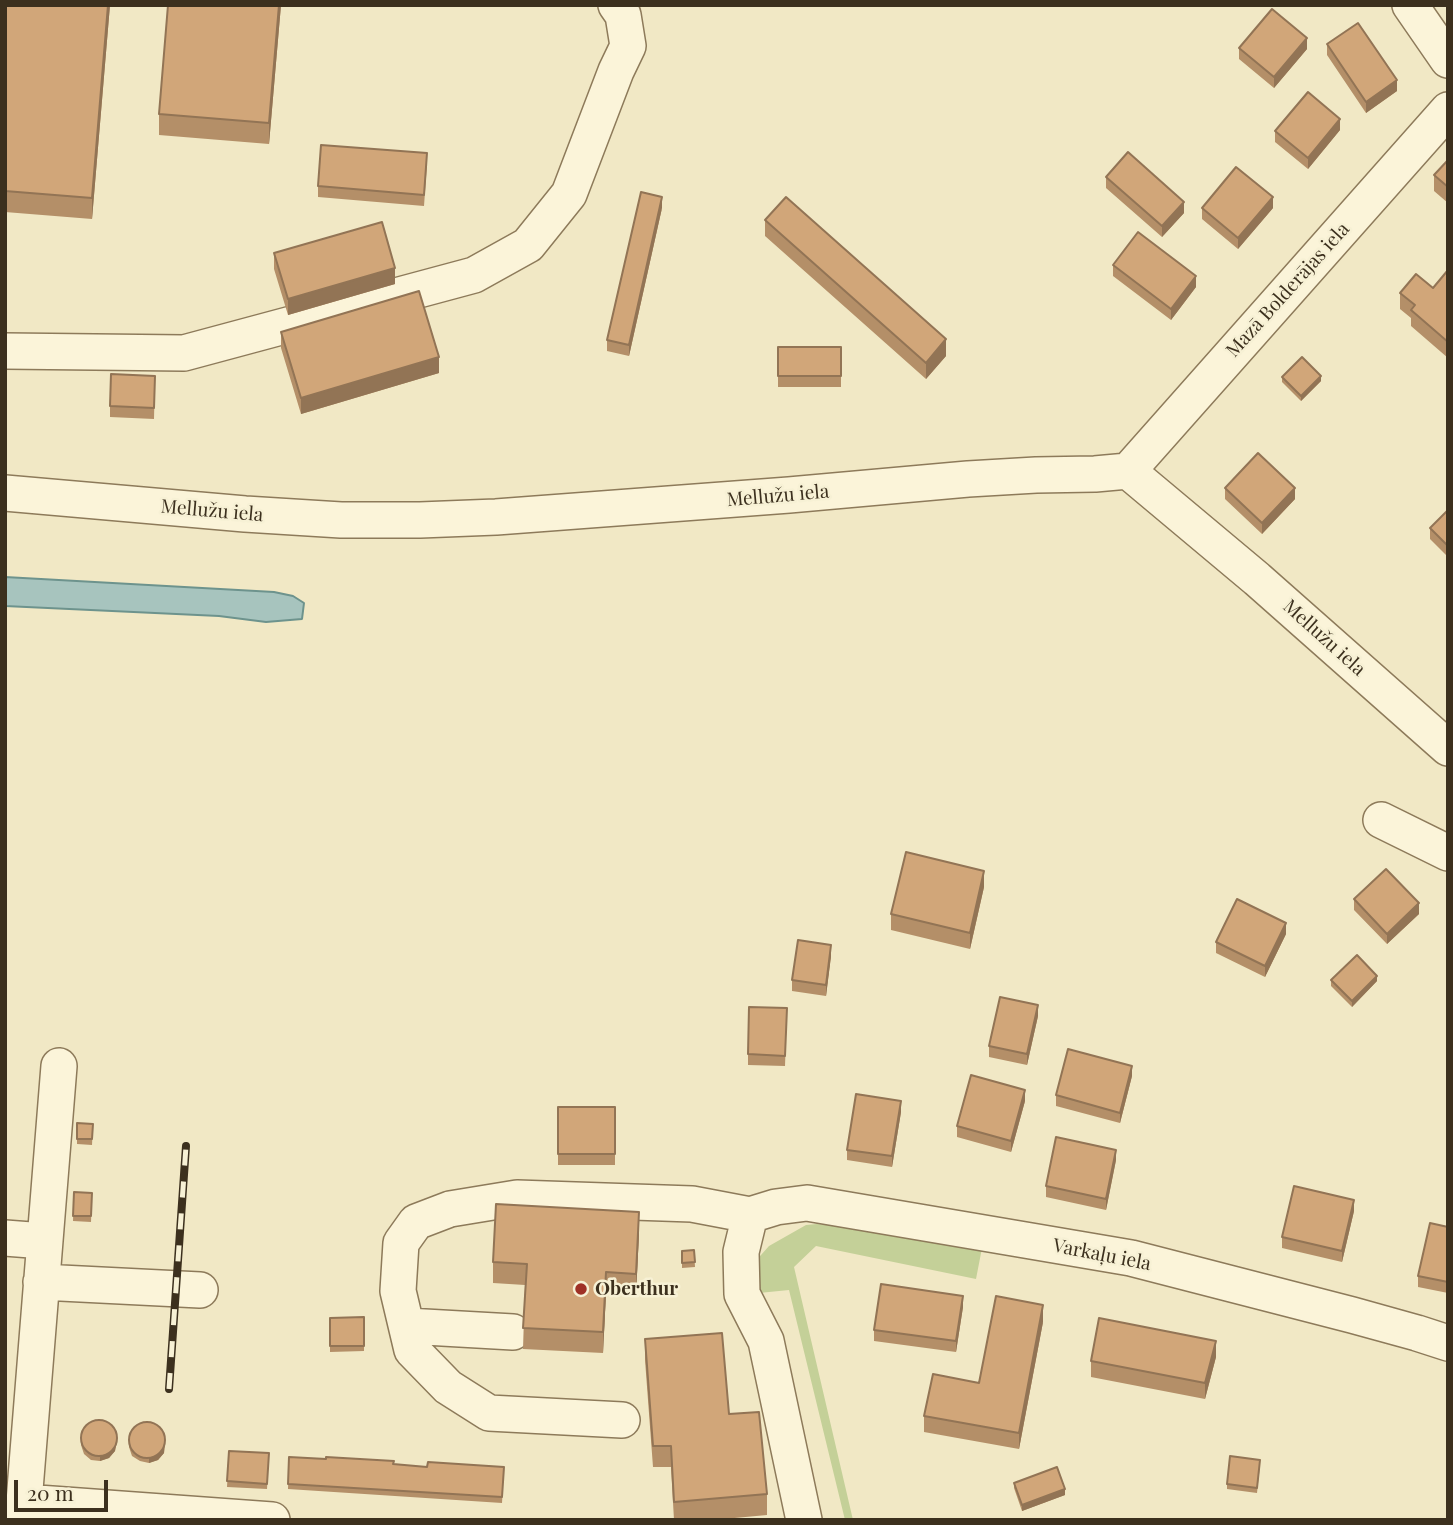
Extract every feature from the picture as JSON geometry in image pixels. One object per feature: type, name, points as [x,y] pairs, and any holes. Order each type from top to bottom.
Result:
[{"type":"street","points":[[5,351],[184,353],[474,275],[528,245],[569,194],[628,46],[623,15],[616,5]]},
{"type":"street","points":[[1410,5],[1448,60]]},
{"type":"street","name":"Mazā Bolderājas iela","points":[[1128,471],[1448,110]]},
{"type":"street","name":"Mellužu iela","points":[[5,493],[245,514],[341,520],[420,520],[761,498],[968,479],[1128,471],[1257,579],[1448,748]]},
{"type":"street","points":[[1381,820],[1448,853]]},
{"type":"street","points":[[60,1066],[24,1511],[272,1520]]},
{"type":"street","points":[[622,1420],[489,1413],[448,1387],[412,1350],[398,1291],[401,1243],[416,1222],[450,1209],[517,1198],[692,1204],[751,1215],[741,1252],[742,1294],[766,1341],[804,1520]]},
{"type":"street","name":"Varkaļu iela","points":[[751,1215],[776,1207],[807,1203],[1131,1258],[1352,1315],[1448,1343]]},
{"type":"street","points":[[5,1238],[44,1241]]},
{"type":"street","points":[[41,1282],[200,1290]]},
{"type":"street","points":[[407,1326],[513,1332]]},
{"type":"green space","points":[[806,1225],[871,1229],[982,1248],[976,1279],[816,1246],[794,1267],[853,1520],[845,1520],[789,1290],[759,1293],[753,1264],[769,1246]]},
{"type":"water","points":[[5,577],[274,592],[293,596],[304,603],[302,619],[266,622],[219,616],[5,606]]},
{"type":"building","points":[[5,5],[108,5],[92,198],[5,191]]},
{"type":"building","points":[[168,5],[279,5],[269,123],[159,114]]},
{"type":"building","points":[[1272,9],[1307,38],[1274,77],[1239,48]]},
{"type":"building","points":[[1358,23],[1397,80],[1366,102],[1327,44]]},
{"type":"building","points":[[1308,92],[1340,119],[1308,158],[1275,131]]},
{"type":"building","points":[[321,145],[427,153],[424,195],[318,186]]},
{"type":"building","points":[[1128,152],[1184,202],[1162,226],[1106,177]]},
{"type":"building","points":[[1448,160],[1448,187],[1434,175]]},
{"type":"building","points":[[1236,167],[1273,197],[1238,238],[1202,208]]},
{"type":"building","points":[[641,192],[662,197],[629,345],[607,340]]},
{"type":"building","points":[[786,197],[946,339],[926,363],[765,220]]},
{"type":"building","points":[[382,222],[395,268],[288,299],[274,253]]},
{"type":"building","points":[[1138,232],[1196,276],[1171,309],[1113,265]]},
{"type":"building","points":[[1448,270],[1448,342],[1411,310],[1415,305],[1400,293],[1416,274],[1433,288]]},
{"type":"building","points":[[419,291],[439,357],[301,398],[281,332]]},
{"type":"building","points":[[778,347],[841,347],[841,376],[778,376]]},
{"type":"building","points":[[1302,357],[1321,376],[1301,396],[1282,377]]},
{"type":"building","points":[[111,374],[155,376],[154,408],[110,406]]},
{"type":"building","points":[[1258,453],[1295,488],[1262,523],[1225,488]]},
{"type":"building","points":[[1448,510],[1448,546],[1430,528]]},
{"type":"building","points":[[906,852],[984,871],[970,933],[891,914]]},
{"type":"building","points":[[1386,869],[1419,903],[1387,934],[1354,899]]},
{"type":"building","points":[[1237,899],[1286,923],[1265,966],[1216,942]]},
{"type":"building","points":[[798,940],[831,945],[826,985],[792,980]]},
{"type":"building","points":[[1357,955],[1377,976],[1352,1001],[1331,980]]},
{"type":"building","points":[[1000,997],[1038,1005],[1027,1054],[989,1046]]},
{"type":"building","points":[[749,1007],[787,1008],[785,1056],[748,1054]]},
{"type":"building","points":[[1068,1049],[1132,1066],[1120,1113],[1056,1095]]},
{"type":"building","points":[[971,1075],[1025,1090],[1011,1141],[957,1126]]},
{"type":"building","points":[[856,1094],[901,1101],[892,1156],[847,1150]]},
{"type":"building","points":[[558,1107],[615,1107],[615,1154],[558,1154]]},
{"type":"building","points":[[77,1123],[93,1124],[92,1139],[77,1139]]},
{"type":"building","points":[[1056,1137],[1116,1150],[1106,1199],[1046,1186]]},
{"type":"building","points":[[1294,1186],[1354,1200],[1342,1251],[1282,1237]]},
{"type":"building","points":[[74,1192],[92,1193],[91,1216],[73,1216]]},
{"type":"building","name":"Oberthur","points":[[496,1204],[639,1212],[636,1274],[606,1272],[603,1332],[523,1328],[527,1264],[493,1262]]},
{"type":"building","points":[[1430,1223],[1448,1227],[1448,1282],[1418,1276]]},
{"type":"building","points":[[694,1250],[695,1262],[682,1263],[682,1251]]},
{"type":"building","points":[[881,1284],[963,1296],[956,1341],[874,1330]]},
{"type":"building","points":[[996,1296],[1043,1305],[1019,1433],[924,1416],[933,1374],[979,1383]]},
{"type":"building","points":[[364,1317],[364,1346],[330,1346],[330,1318]]},
{"type":"building","points":[[1099,1318],[1216,1341],[1205,1383],[1091,1361]]},
{"type":"building","points":[[722,1333],[729,1414],[759,1412],[767,1494],[674,1502],[671,1446],[653,1446],[645,1339]]},
{"type":"building","points":[[99,1420],[111,1426],[117,1438],[111,1450],[99,1456],[87,1450],[81,1438],[87,1426]]},
{"type":"building","points":[[147,1422],[159,1428],[165,1440],[159,1452],[147,1458],[135,1452],[129,1440],[135,1428]]},
{"type":"building","points":[[229,1451],[269,1453],[267,1484],[227,1481]]},
{"type":"building","points":[[1230,1456],[1260,1460],[1257,1488],[1227,1484]]},
{"type":"building","points":[[289,1457],[394,1461],[393,1464],[427,1467],[428,1462],[504,1467],[502,1497],[288,1484]]},
{"type":"building","points":[[1057,1467],[1065,1489],[1022,1505],[1014,1483]]},
{"type":"railway","points":[[169,1389],[186,1146]]},
{"type":"place","name":"Oberthur","points":[[581,1289]]}]
